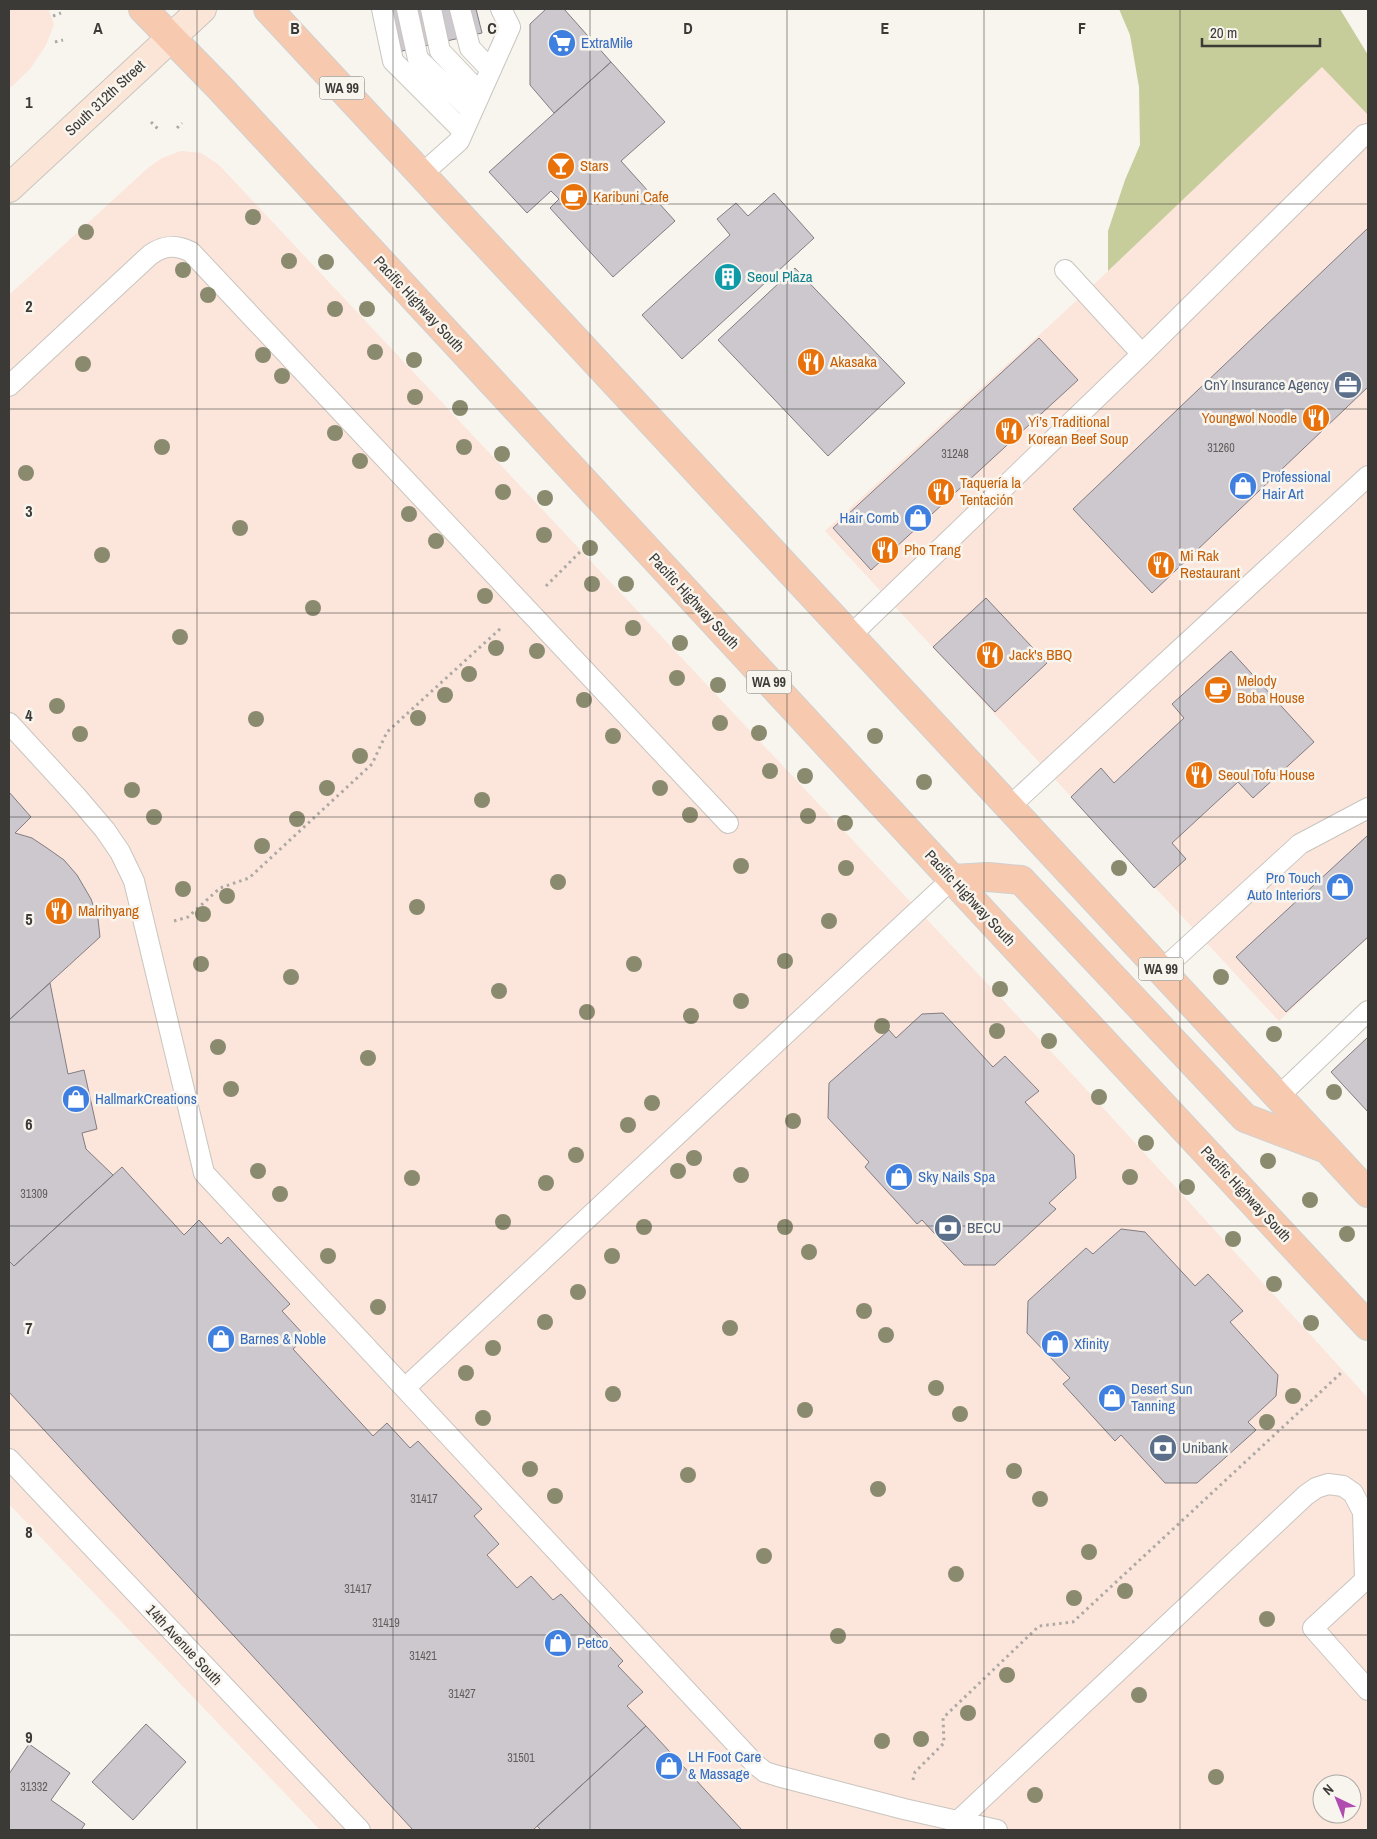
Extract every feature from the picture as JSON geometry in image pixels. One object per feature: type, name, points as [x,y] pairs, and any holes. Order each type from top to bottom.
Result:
[{"type":"main road","name":"Pacific Highway South","points":[[143,9],[226,95],[1368,1326]]},
{"type":"main road","name":"WA 99","points":[[268,9],[1368,1193]]},
{"type":"main road","points":[[952,879],[988,877],[1021,880],[1246,1118],[1330,1151]]},
{"type":"street","name":"South 312th Street","points":[[9,188],[202,9]]},
{"type":"lane","points":[[382,9],[392,61],[463,131]]},
{"type":"lane","points":[[407,9],[418,59],[472,111]]},
{"type":"lane","points":[[431,9],[440,51],[480,93]]},
{"type":"lane","points":[[460,9],[470,48],[491,70]]},
{"type":"lane","points":[[422,174],[459,141],[510,26],[501,9]]},
{"type":"lane","points":[[850,636],[1142,354],[1364,135],[1368,134]]},
{"type":"lane","points":[[9,386],[150,255],[172,246],[184,248],[191,252],[728,823]]},
{"type":"lane","points":[[1065,270],[1142,354]]},
{"type":"lane","points":[[1008,807],[1368,476]]},
{"type":"lane","points":[[9,723],[105,830],[120,852],[134,881],[204,1173],[755,1764],[770,1774],[904,1809],[998,1830]]},
{"type":"lane","points":[[1162,970],[1300,844],[1368,808]]},
{"type":"lane","points":[[405,1388],[952,879]]},
{"type":"lane","points":[[1279,1096],[1368,1011]]},
{"type":"lane","name":"14th Avenue South","points":[[9,1459],[360,1830]]},
{"type":"lane","points":[[958,1820],[1306,1495],[1316,1488],[1328,1484],[1336,1484],[1353,1493],[1363,1512],[1366,1582],[1313,1628],[1368,1690]]},
{"type":"path","points":[[54,16],[61,13]]},
{"type":"path","points":[[54,42],[63,40]]},
{"type":"path","points":[[151,122],[159,130]]},
{"type":"path","points":[[177,128],[182,123]]},
{"type":"path","points":[[146,931],[188,917],[220,888],[249,878],[372,764],[387,732],[525,606],[581,551]]},
{"type":"path","points":[[904,1809],[915,1772],[944,1743],[943,1718],[1039,1626],[1073,1622],[1341,1373]]},
{"type":"shaded area","points":[[9,9],[48,9],[54,24],[46,45],[30,69],[9,89]]},
{"type":"shaded area","points":[[1322,66],[1368,115],[1368,937],[1279,1021],[825,531],[1085,293]]},
{"type":"shaded area","points":[[181,151],[201,153],[219,165],[1072,1074],[1368,1398],[1368,1830],[320,1830],[9,1504],[9,295],[148,168],[162,158]]},
{"type":"green space","points":[[1119,9],[1340,9],[1368,55],[1368,115],[1322,67],[1108,271],[1108,231],[1125,180],[1140,145],[1139,87],[1130,35]]},
{"type":"building","points":[[379,9],[476,9],[482,33],[389,54]]},
{"type":"building","name":"ExtraMile","points":[[546,9],[564,9],[611,62],[554,113],[530,85],[530,24]]},
{"type":"building","name":"Stars","points":[[611,62],[665,122],[621,161],[675,221],[613,277],[550,208],[559,199],[551,191],[527,213],[489,172]]},
{"type":"building","name":"Seoul Plaza","points":[[774,193],[814,238],[682,359],[642,315],[730,235],[717,219],[736,203],[748,216]]},
{"type":"building","points":[[1368,228],[1368,387],[1152,593],[1073,509]]},
{"type":"building","name":"Akasaka","points":[[795,268],[905,383],[828,456],[718,340]]},
{"type":"building","points":[[1039,338],[1078,380],[871,570],[833,528]]},
{"type":"building","name":"Jack's BBQ","points":[[986,598],[1047,663],[995,712],[933,647]]},
{"type":"building","name":"Seoul Tofu House","points":[[1231,651],[1314,742],[1253,798],[1238,782],[1172,843],[1186,859],[1154,888],[1071,797],[1101,768],[1114,783],[1184,718],[1172,704]]},
{"type":"building","points":[[9,792],[31,817],[15,833],[32,838],[47,848],[64,860],[77,875],[91,899],[98,919],[100,937],[9,1020]]},
{"type":"building","name":"Pro Touch Auto Interiors","points":[[1367,836],[1368,937],[1286,1012],[1236,957]]},
{"type":"building","points":[[50,983],[68,1074],[84,1070],[97,1129],[82,1133],[86,1149],[113,1175],[14,1266],[9,1261],[9,1020]]},
{"type":"building","points":[[943,1013],[993,1067],[1005,1056],[1039,1091],[1025,1102],[1074,1155],[1076,1178],[1049,1203],[1056,1209],[995,1265],[964,1265],[922,1220],[917,1224],[865,1167],[869,1162],[828,1118],[829,1083],[889,1030],[896,1038],[922,1014]]},
{"type":"building","points":[[1368,1037],[1368,1112],[1331,1072]]},
{"type":"building","points":[[122,1167],[184,1235],[199,1220],[221,1244],[228,1237],[290,1304],[282,1311],[306,1337],[293,1349],[373,1436],[387,1423],[410,1448],[418,1441],[482,1509],[474,1516],[499,1544],[487,1555],[517,1588],[531,1576],[553,1600],[561,1594],[623,1661],[618,1666],[643,1692],[627,1706],[646,1726],[533,1830],[413,1830],[9,1392],[9,1261],[14,1266]]},
{"type":"building","points":[[1121,1229],[1145,1232],[1195,1286],[1208,1274],[1243,1311],[1230,1322],[1278,1375],[1276,1396],[1248,1422],[1256,1430],[1197,1483],[1165,1483],[1121,1435],[1115,1441],[1063,1384],[1070,1378],[1027,1333],[1028,1301],[1086,1248],[1093,1254]]},
{"type":"building","points":[[146,1724],[186,1762],[133,1820],[92,1782]]},
{"type":"building","points":[[646,1726],[742,1830],[541,1830],[537,1826]]},
{"type":"building","points":[[29,1744],[70,1773],[51,1800],[85,1824],[81,1830],[9,1830],[9,1774]]},
{"type":"place","name":"ExtraMile","points":[[562,43]]},
{"type":"place","name":"Stars","points":[[561,166]]},
{"type":"place","name":"Karibuni Cafe","points":[[574,197]]},
{"type":"place","name":"Seoul Plaza","points":[[728,277]]},
{"type":"place","name":"Akasaka","points":[[811,362]]},
{"type":"place","name":"CnY Insurance Agency","points":[[1348,385]]},
{"type":"place","name":"Youngwol Noodle","points":[[1316,418]]},
{"type":"place","name":"Yi’s Traditional Korean Beef Soup","points":[[1009,431]]},
{"type":"place","name":"Professional Hair Art","points":[[1243,486]]},
{"type":"place","name":"Taquería la Tentación","points":[[941,492]]},
{"type":"place","name":"Hair Comb","points":[[918,518]]},
{"type":"place","name":"Pho Trang","points":[[885,550]]},
{"type":"place","name":"Mi Rak Restaurant","points":[[1161,565]]},
{"type":"place","name":"Jack's BBQ","points":[[990,655]]},
{"type":"place","name":"Melody Boba House","points":[[1218,690]]},
{"type":"place","name":"Seoul Tofu House","points":[[1199,775]]},
{"type":"place","name":"Pro Touch Auto Interiors","points":[[1340,887]]},
{"type":"place","name":"Malrihyang","points":[[59,911]]},
{"type":"place","name":"HallmarkCreations","points":[[76,1099]]},
{"type":"place","name":"Sky Nails Spa","points":[[899,1177]]},
{"type":"place","name":"BECU","points":[[948,1228]]},
{"type":"place","name":"Barnes & Noble","points":[[221,1339]]},
{"type":"place","name":"Xfinity","points":[[1055,1344]]},
{"type":"place","name":"Desert Sun Tanning","points":[[1112,1398]]},
{"type":"place","name":"Unibank","points":[[1163,1448]]},
{"type":"place","name":"Petco","points":[[558,1643]]},
{"type":"place","name":"LH Foot Care & Massage","points":[[669,1766]]}]
